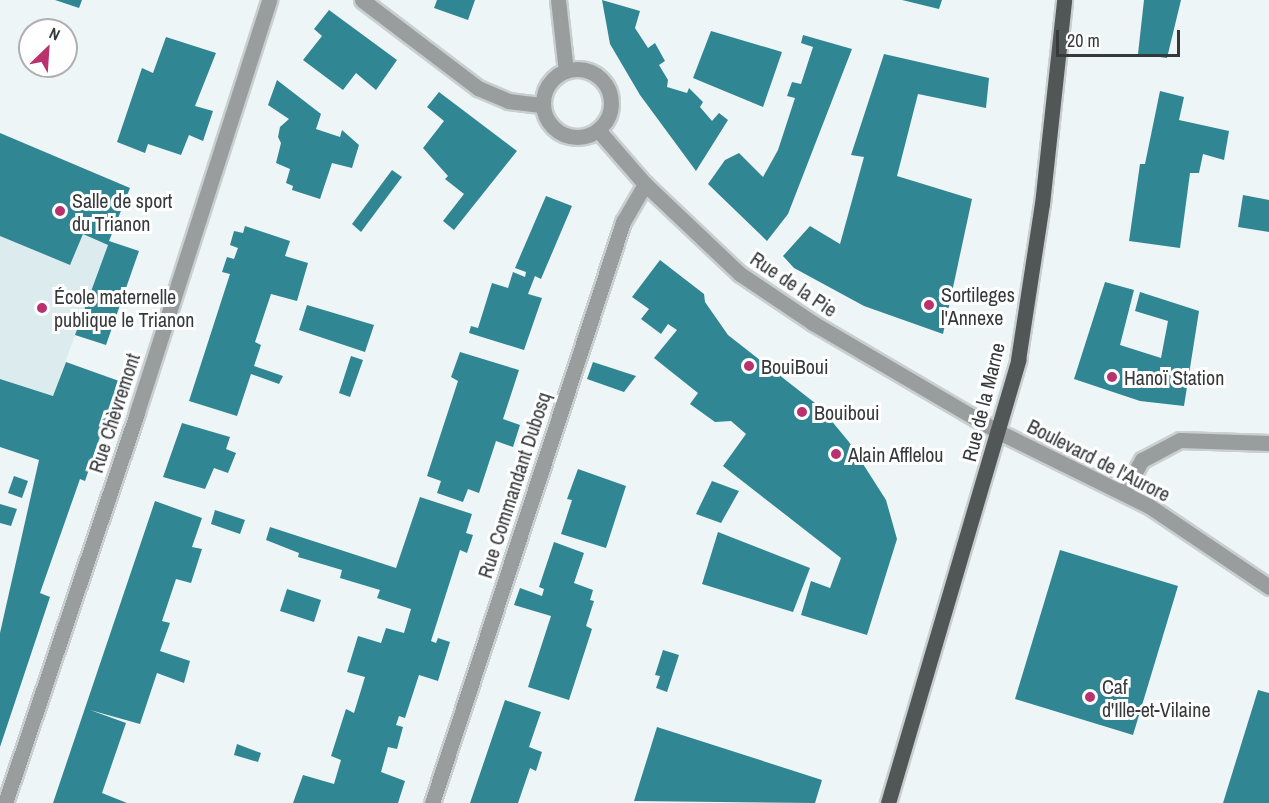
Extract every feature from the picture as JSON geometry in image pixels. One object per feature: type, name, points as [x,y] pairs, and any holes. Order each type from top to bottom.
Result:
[{"type":"main road","name":"Rue de la Marne","points":[[888,803],[999,432],[1018,360],[1040,215],[1064,0]]},
{"type":"street","name":"Rue Chèvremont","points":[[5,803],[137,412],[269,0]]},
{"type":"street","points":[[362,0],[478,88],[508,101],[543,105]]},
{"type":"street","points":[[558,0],[566,71]]},
{"type":"street","points":[[566,71],[592,73],[609,93],[607,119],[598,130],[574,137],[561,134],[550,125],[543,105],[546,88],[566,71]]},
{"type":"street","name":"Rue de la Pie","points":[[598,130],[645,184],[740,274],[813,323],[999,432]]},
{"type":"street","name":"Rue Commandant Dubosq","points":[[432,803],[623,222],[645,184]]},
{"type":"street","name":"Boulevard de l'Aurore","points":[[999,432],[1124,492],[1269,587]]},
{"type":"street","points":[[1124,492],[1142,460],[1161,447],[1180,440],[1269,443]]},
{"type":"shaded area","name":"École maternelle publique le Trianon","points":[[83,234],[109,241],[53,396],[0,379],[0,236],[70,265]]},
{"type":"building","points":[[55,0],[82,0],[79,8]]},
{"type":"building","points":[[437,0],[475,0],[468,20],[434,8]]},
{"type":"building","points":[[602,0],[640,11],[635,28],[648,48],[655,43],[665,61],[659,65],[668,80],[667,87],[687,93],[689,88],[703,102],[700,107],[712,121],[719,113],[728,120],[696,171],[640,95],[610,44]]},
{"type":"building","points":[[902,0],[942,0],[939,9]]},
{"type":"building","points":[[1144,0],[1181,0],[1167,58],[1138,54]]},
{"type":"building","points":[[329,10],[397,60],[376,90],[356,73],[343,90],[303,60],[322,36],[314,29]]},
{"type":"building","points":[[711,31],[782,52],[763,107],[693,78]]},
{"type":"building","points":[[803,35],[852,49],[788,214],[767,241],[708,184],[725,160],[739,153],[763,177],[778,150],[795,98],[787,96],[792,82],[801,84],[813,47],[801,43]]},
{"type":"building","points":[[166,37],[216,53],[195,106],[213,111],[203,141],[189,135],[181,155],[148,144],[145,153],[117,142],[142,68],[153,73]]},
{"type":"building","points":[[884,54],[989,78],[986,108],[918,94],[897,176],[972,199],[943,334],[864,306],[794,268],[783,256],[810,226],[840,244],[864,157],[851,155]]},
{"type":"building","points":[[277,80],[321,114],[316,129],[340,137],[342,130],[359,145],[352,168],[332,163],[320,199],[292,190],[293,186],[286,183],[290,169],[276,163],[281,143],[278,137],[280,127],[289,119],[268,105]]},
{"type":"building","points":[[1160,91],[1184,97],[1179,120],[1229,131],[1224,160],[1203,154],[1199,173],[1190,173],[1180,248],[1129,241],[1140,164],[1145,164]]},
{"type":"building","points":[[439,92],[517,151],[454,230],[443,221],[464,194],[445,179],[448,176],[423,148],[444,121],[427,107]]},
{"type":"building","name":"Salle de sport du Trianon","points":[[0,133],[130,188],[109,241],[139,251],[106,345],[75,335],[108,245],[83,234],[70,265],[0,236]]},
{"type":"building","points":[[392,170],[402,177],[361,232],[352,224]]},
{"type":"building","points":[[1243,195],[1269,200],[1269,232],[1238,227]]},
{"type":"building","points":[[546,196],[572,206],[541,279],[535,276],[528,294],[542,298],[524,350],[469,333],[471,326],[478,328],[492,283],[508,288],[513,272],[525,277],[526,272],[515,268]]},
{"type":"building","points":[[245,226],[290,241],[285,256],[308,263],[297,301],[271,294],[255,342],[261,345],[254,366],[283,376],[279,384],[251,374],[237,416],[189,401],[230,274],[222,272],[227,257],[234,259],[238,248],[230,245],[234,231],[243,233]]},
{"type":"building","points":[[660,260],[704,294],[705,302],[728,335],[820,407],[849,442],[886,500],[897,539],[867,635],[801,615],[811,581],[830,588],[841,558],[723,466],[746,434],[731,421],[715,422],[690,404],[698,393],[654,358],[677,330],[668,324],[661,334],[641,319],[649,309],[632,297]]},
{"type":"building","points":[[1105,282],[1134,290],[1120,345],[1161,358],[1168,321],[1135,311],[1140,292],[1199,311],[1184,406],[1140,401],[1074,379]]},
{"type":"building","points":[[307,305],[374,325],[365,352],[299,330]]},
{"type":"building","points":[[460,352],[519,370],[503,419],[520,425],[513,447],[496,441],[479,493],[468,489],[463,502],[437,493],[441,481],[427,476],[458,381],[451,377]]},
{"type":"building","points":[[351,356],[363,360],[350,397],[339,393]]},
{"type":"building","points":[[66,362],[119,381],[85,481],[80,479],[40,593],[50,597],[0,747],[0,633],[39,460],[0,447],[0,379],[53,396]]},
{"type":"building","points":[[593,362],[636,376],[624,392],[587,379]]},
{"type":"building","points":[[182,423],[230,437],[226,449],[236,453],[228,473],[214,468],[205,489],[163,477]]},
{"type":"building","points":[[578,469],[626,486],[606,548],[561,534],[572,500],[567,499]]},
{"type":"building","points":[[14,476],[28,481],[22,498],[8,493]]},
{"type":"building","points":[[712,481],[739,491],[721,523],[696,514]]},
{"type":"building","points":[[420,497],[472,514],[466,533],[473,535],[467,553],[460,550],[431,641],[436,643],[438,638],[450,642],[438,681],[419,675],[405,718],[399,716],[396,725],[403,727],[397,749],[388,747],[381,772],[405,781],[398,803],[293,803],[303,775],[334,784],[341,760],[331,756],[346,709],[354,713],[365,677],[347,672],[358,636],[381,643],[386,628],[404,633],[411,609],[377,598],[380,590],[340,578],[342,570],[298,557],[299,553],[266,540],[270,527],[396,568]]},
{"type":"building","points":[[155,501],[202,518],[192,547],[202,549],[191,583],[176,579],[162,621],[170,623],[160,651],[190,661],[184,683],[157,673],[140,724],[90,710],[126,723],[102,793],[127,803],[53,803]]},
{"type":"building","points":[[0,504],[17,509],[11,526],[0,523]]},
{"type":"building","points":[[215,510],[245,520],[240,534],[211,524]]},
{"type":"building","points":[[718,532],[810,568],[793,612],[702,584]]},
{"type":"building","points":[[554,542],[584,553],[574,583],[593,590],[590,600],[594,601],[586,626],[592,629],[569,700],[528,687],[551,616],[514,605],[520,588],[542,596],[544,589],[539,587]]},
{"type":"building","points":[[1060,550],[1178,586],[1133,735],[1015,699]]},
{"type":"building","points":[[287,589],[321,600],[314,622],[280,611]]},
{"type":"building","points":[[663,650],[679,655],[667,692],[656,688],[660,676],[655,675]]},
{"type":"building","points":[[1258,690],[1269,693],[1269,803],[1223,803]]},
{"type":"building","points":[[505,700],[541,712],[529,747],[542,752],[536,771],[530,768],[518,803],[470,803]]},
{"type":"building","points":[[657,727],[822,780],[815,803],[634,801]]},
{"type":"building","points":[[237,744],[261,753],[258,762],[234,755]]},
{"type":"place","name":"Salle de sport du Trianon","points":[[60,211]]},
{"type":"place","name":"Sortileges l'Annexe","points":[[929,305]]},
{"type":"place","name":"École maternelle publique le Trianon","points":[[42,308]]},
{"type":"place","name":"BouiBoui","points":[[749,366]]},
{"type":"place","name":"Hanoï Station","points":[[1112,377]]},
{"type":"place","name":"Bouiboui","points":[[802,412]]},
{"type":"place","name":"Alain Afflelou","points":[[836,454]]},
{"type":"place","name":"Caf d'Ille-et-Vilaine","points":[[1090,697]]}]
